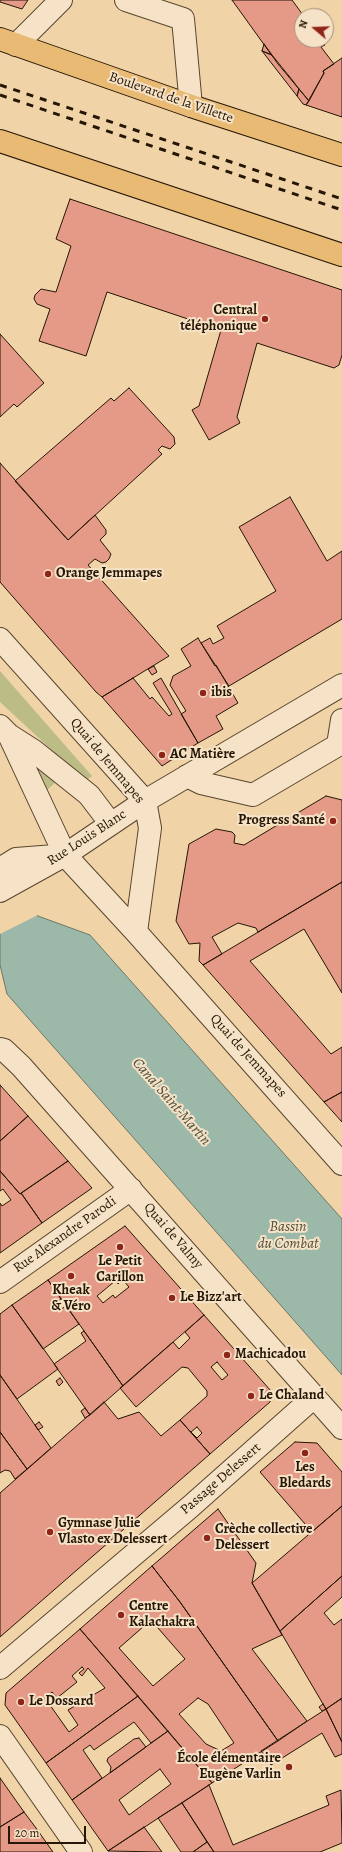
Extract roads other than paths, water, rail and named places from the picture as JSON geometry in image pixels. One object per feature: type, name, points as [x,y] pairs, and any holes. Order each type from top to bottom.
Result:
[{"type":"main road","name":"Boulevard de la Villette","points":[[8,42],[191,106],[342,156]]},
{"type":"main road","points":[[0,141],[342,255]]},
{"type":"street","points":[[8,42],[61,0]]},
{"type":"street","points":[[126,0],[183,19],[191,106]]},
{"type":"street","name":"Quai de Jemmapes","points":[[0,639],[145,801],[150,828],[136,932]]},
{"type":"street","name":"Rue Louis Blanc","points":[[0,891],[15,868],[65,855],[145,801],[342,685]]},
{"type":"street","points":[[187,776],[201,783],[253,795],[338,745],[342,720]]},
{"type":"street","points":[[5,730],[89,795],[111,824]]},
{"type":"street","name":"Quai de Jemmapes","points":[[5,730],[65,855],[136,932],[342,1164]]},
{"type":"street","name":"Quai de Valmy","points":[[0,1049],[4,1050],[21,1066],[342,1428]]},
{"type":"street","name":"Rue Alexandre Parodi","points":[[0,1282],[131,1189]]},
{"type":"street","name":"Passage Delessert","points":[[0,1668],[190,1507],[314,1397]]},
{"type":"street","points":[[0,1736],[81,1852]]},
{"type":"water","name":"Bassin du Combat","points":[[0,868],[38,916],[90,935],[342,1219],[342,1375],[7,994],[0,965]]},
{"type":"railway","points":[[0,85],[342,199]]},
{"type":"railway","points":[[0,95],[342,210]]},
{"type":"place","name":"Central téléphonique","points":[[265,319]]},
{"type":"place","name":"Orange Jemmapes","points":[[48,574]]},
{"type":"place","name":"ibis","points":[[203,693]]},
{"type":"place","name":"AC Matière","points":[[162,755]]},
{"type":"place","name":"Progress Santé","points":[[333,821]]},
{"type":"place","name":"Le Petit Carillon","points":[[120,1247]]},
{"type":"place","name":"Kheak & Véro","points":[[71,1276]]},
{"type":"place","name":"Le Bizz'art","points":[[172,1298]]},
{"type":"place","name":"Machicadou","points":[[227,1355]]},
{"type":"place","name":"Le Chaland","points":[[251,1396]]},
{"type":"place","name":"Les Bledards","points":[[305,1453]]},
{"type":"place","name":"Gymnase Julie Vlasto ex Delessert","points":[[50,1532]]},
{"type":"place","name":"Crèche collective Delessert","points":[[207,1538]]},
{"type":"place","name":"Centre Kalachakra","points":[[121,1615]]},
{"type":"place","name":"Le Dossard","points":[[21,1702]]},
{"type":"place","name":"École élémentaire Eugène Varlin","points":[[289,1767]]},
{"type":"water label","name":"Canal Saint-Martin","points":[[171,1102]]}]
